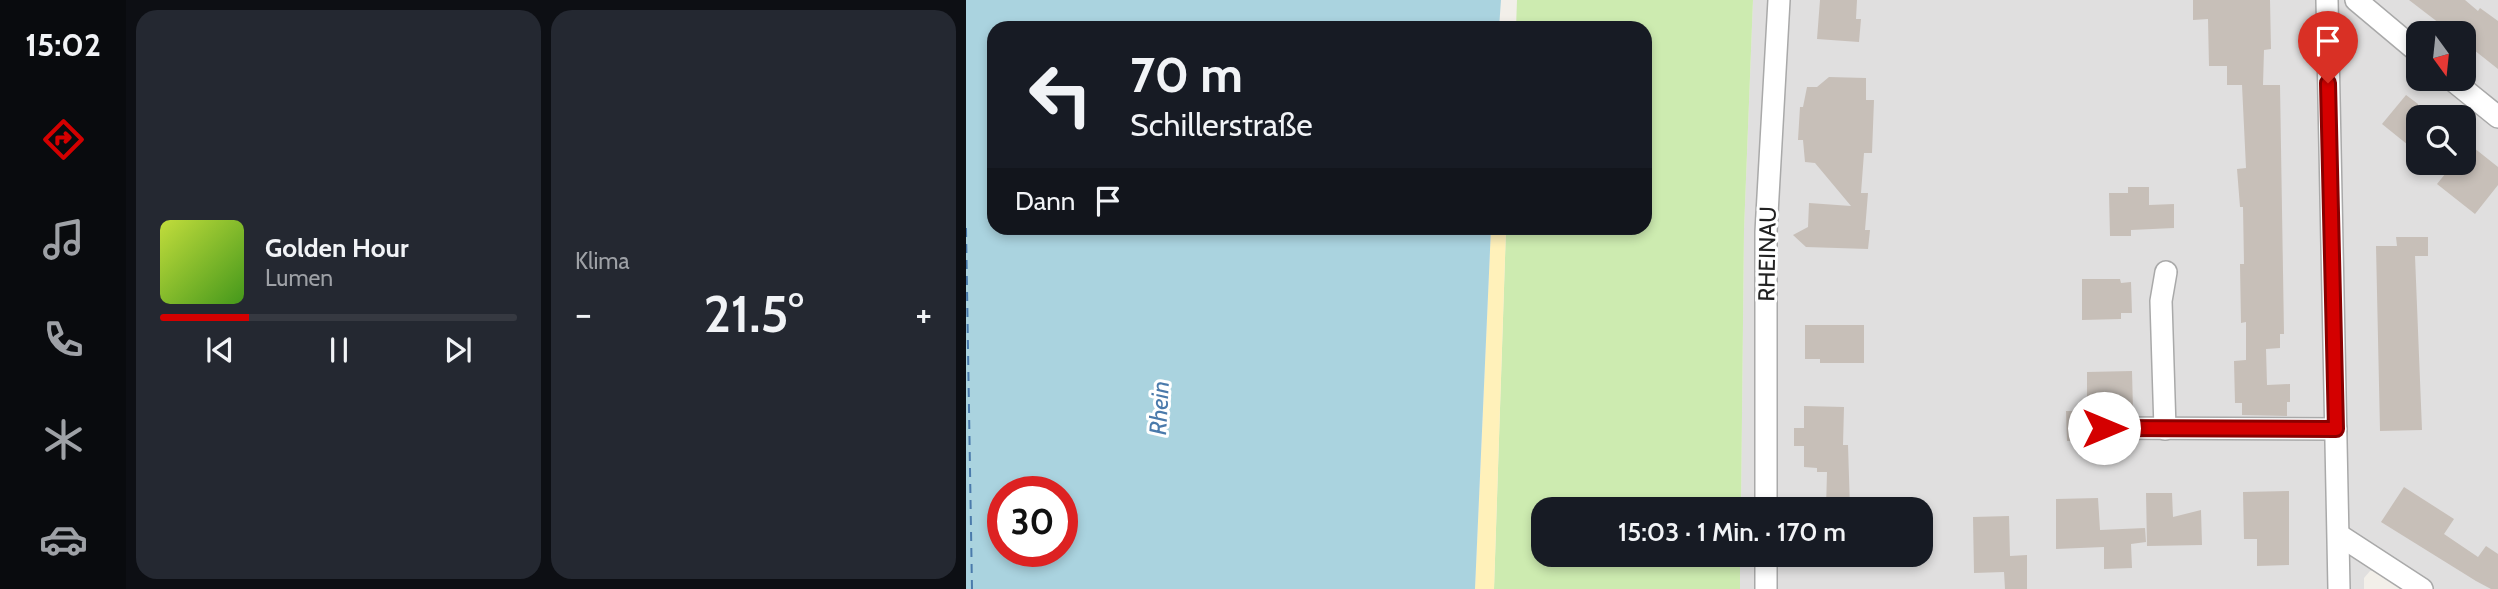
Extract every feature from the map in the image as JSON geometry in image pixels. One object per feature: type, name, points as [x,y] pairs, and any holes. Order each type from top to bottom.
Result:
[{"type":"street","name":"RHEINAU","points":[[1766,497],[1766,232],[1779,0]]},
{"type":"street","points":[[2327,0],[2339,589]]},
{"type":"street","points":[[2356,0],[2406,42]]},
{"type":"street","points":[[2466,91],[2498,117]]},
{"type":"street","points":[[2165,429],[2161,300],[2166,272]]},
{"type":"street","points":[[2104,428],[2336,429]]},
{"type":"street","points":[[2339,535],[2422,589]]},
{"type":"street","points":[[1766,567],[1766,589]]},
{"type":"shaded area","points":[[1753,0],[2498,0],[2498,589],[2404,589],[2375,571],[2370,571],[2364,578],[2364,589],[1740,589],[1740,567],[1933,567],[1933,497],[1741,497],[1744,230]]},
{"type":"green space","points":[[1517,0],[1753,0],[1744,230],[1741,497],[1531,497],[1531,567],[1740,567],[1740,589],[1494,589],[1506,235],[1652,235],[1652,21],[1516,21]]},
{"type":"sand","points":[[1491,235],[1506,235],[1494,589],[1475,589]]},
{"type":"water","name":"Rhein","points":[[966,0],[1501,0],[1500,21],[987,21],[987,235],[1491,235],[1475,589],[966,589]]},
{"type":"building","points":[[1820,0],[1857,0],[1856,19],[1861,19],[1859,42],[1817,39]]},
{"type":"building","points":[[2193,0],[2270,0],[2271,49],[2264,50],[2263,85],[2280,85],[2284,334],[2280,334],[2280,348],[2266,349],[2267,385],[2290,384],[2287,416],[2242,415],[2242,403],[2235,403],[2234,361],[2246,360],[2246,322],[2241,323],[2243,207],[2240,207],[2237,169],[2246,168],[2242,85],[2227,85],[2227,66],[2209,66],[2208,19],[2193,20]]},
{"type":"building","points":[[2409,0],[2465,0],[2478,11],[2480,8],[2498,21],[2498,69],[2476,52],[2476,21],[2436,21]]},
{"type":"building","points":[[1829,77],[1866,78],[1866,100],[1874,100],[1872,153],[1864,153],[1861,193],[1868,193],[1865,230],[1870,230],[1868,249],[1806,247],[1793,235],[1808,227],[1809,203],[1851,206],[1815,163],[1805,162],[1803,140],[1798,140],[1800,107],[1803,107],[1807,87],[1817,87]]},
{"type":"building","points":[[2406,95],[2418,104],[2406,105],[2406,143],[2382,124]]},
{"type":"building","points":[[2476,150],[2498,167],[2498,185],[2475,214],[2437,184],[2444,175],[2476,175]]},
{"type":"building","points":[[2128,187],[2149,187],[2149,205],[2174,204],[2174,228],[2131,230],[2131,236],[2110,236],[2109,193],[2128,193]]},
{"type":"building","points":[[2396,237],[2428,237],[2428,256],[2415,256],[2422,430],[2380,431],[2376,246],[2397,246]]},
{"type":"building","points":[[2082,279],[2120,279],[2121,283],[2131,282],[2132,313],[2121,313],[2121,319],[2082,320]]},
{"type":"building","points":[[1805,325],[1864,325],[1864,363],[1820,363],[1820,359],[1805,359]]},
{"type":"building","points":[[2132,371],[2133,410],[2087,411],[2087,372]]},
{"type":"building","points":[[1804,406],[1844,407],[1843,445],[1848,445],[1850,497],[1826,497],[1827,472],[1817,472],[1817,468],[1804,467],[1804,446],[1794,446],[1794,428],[1804,428]]},
{"type":"building","points":[[2066,411],[2087,411],[2088,441],[2067,441]]},
{"type":"building","points":[[2404,487],[2454,519],[2444,534],[2478,557],[2486,546],[2498,554],[2498,589],[2491,589],[2476,581],[2381,522]]},
{"type":"building","points":[[2289,491],[2289,565],[2257,566],[2257,539],[2244,539],[2243,492]]},
{"type":"building","points":[[2146,493],[2172,493],[2173,517],[2201,510],[2202,545],[2147,546]]},
{"type":"building","points":[[2098,498],[2100,530],[2145,528],[2146,542],[2131,544],[2132,568],[2104,569],[2104,547],[2056,549],[2056,499]]},
{"type":"building","points":[[2009,516],[2010,556],[2027,555],[2027,589],[2005,589],[2004,572],[1974,573],[1973,517]]},
{"type":"ferry route","points":[[966,228],[972,589]]},
{"type":"route","points":[[2104,428],[2336,429],[2328,83]]}]
